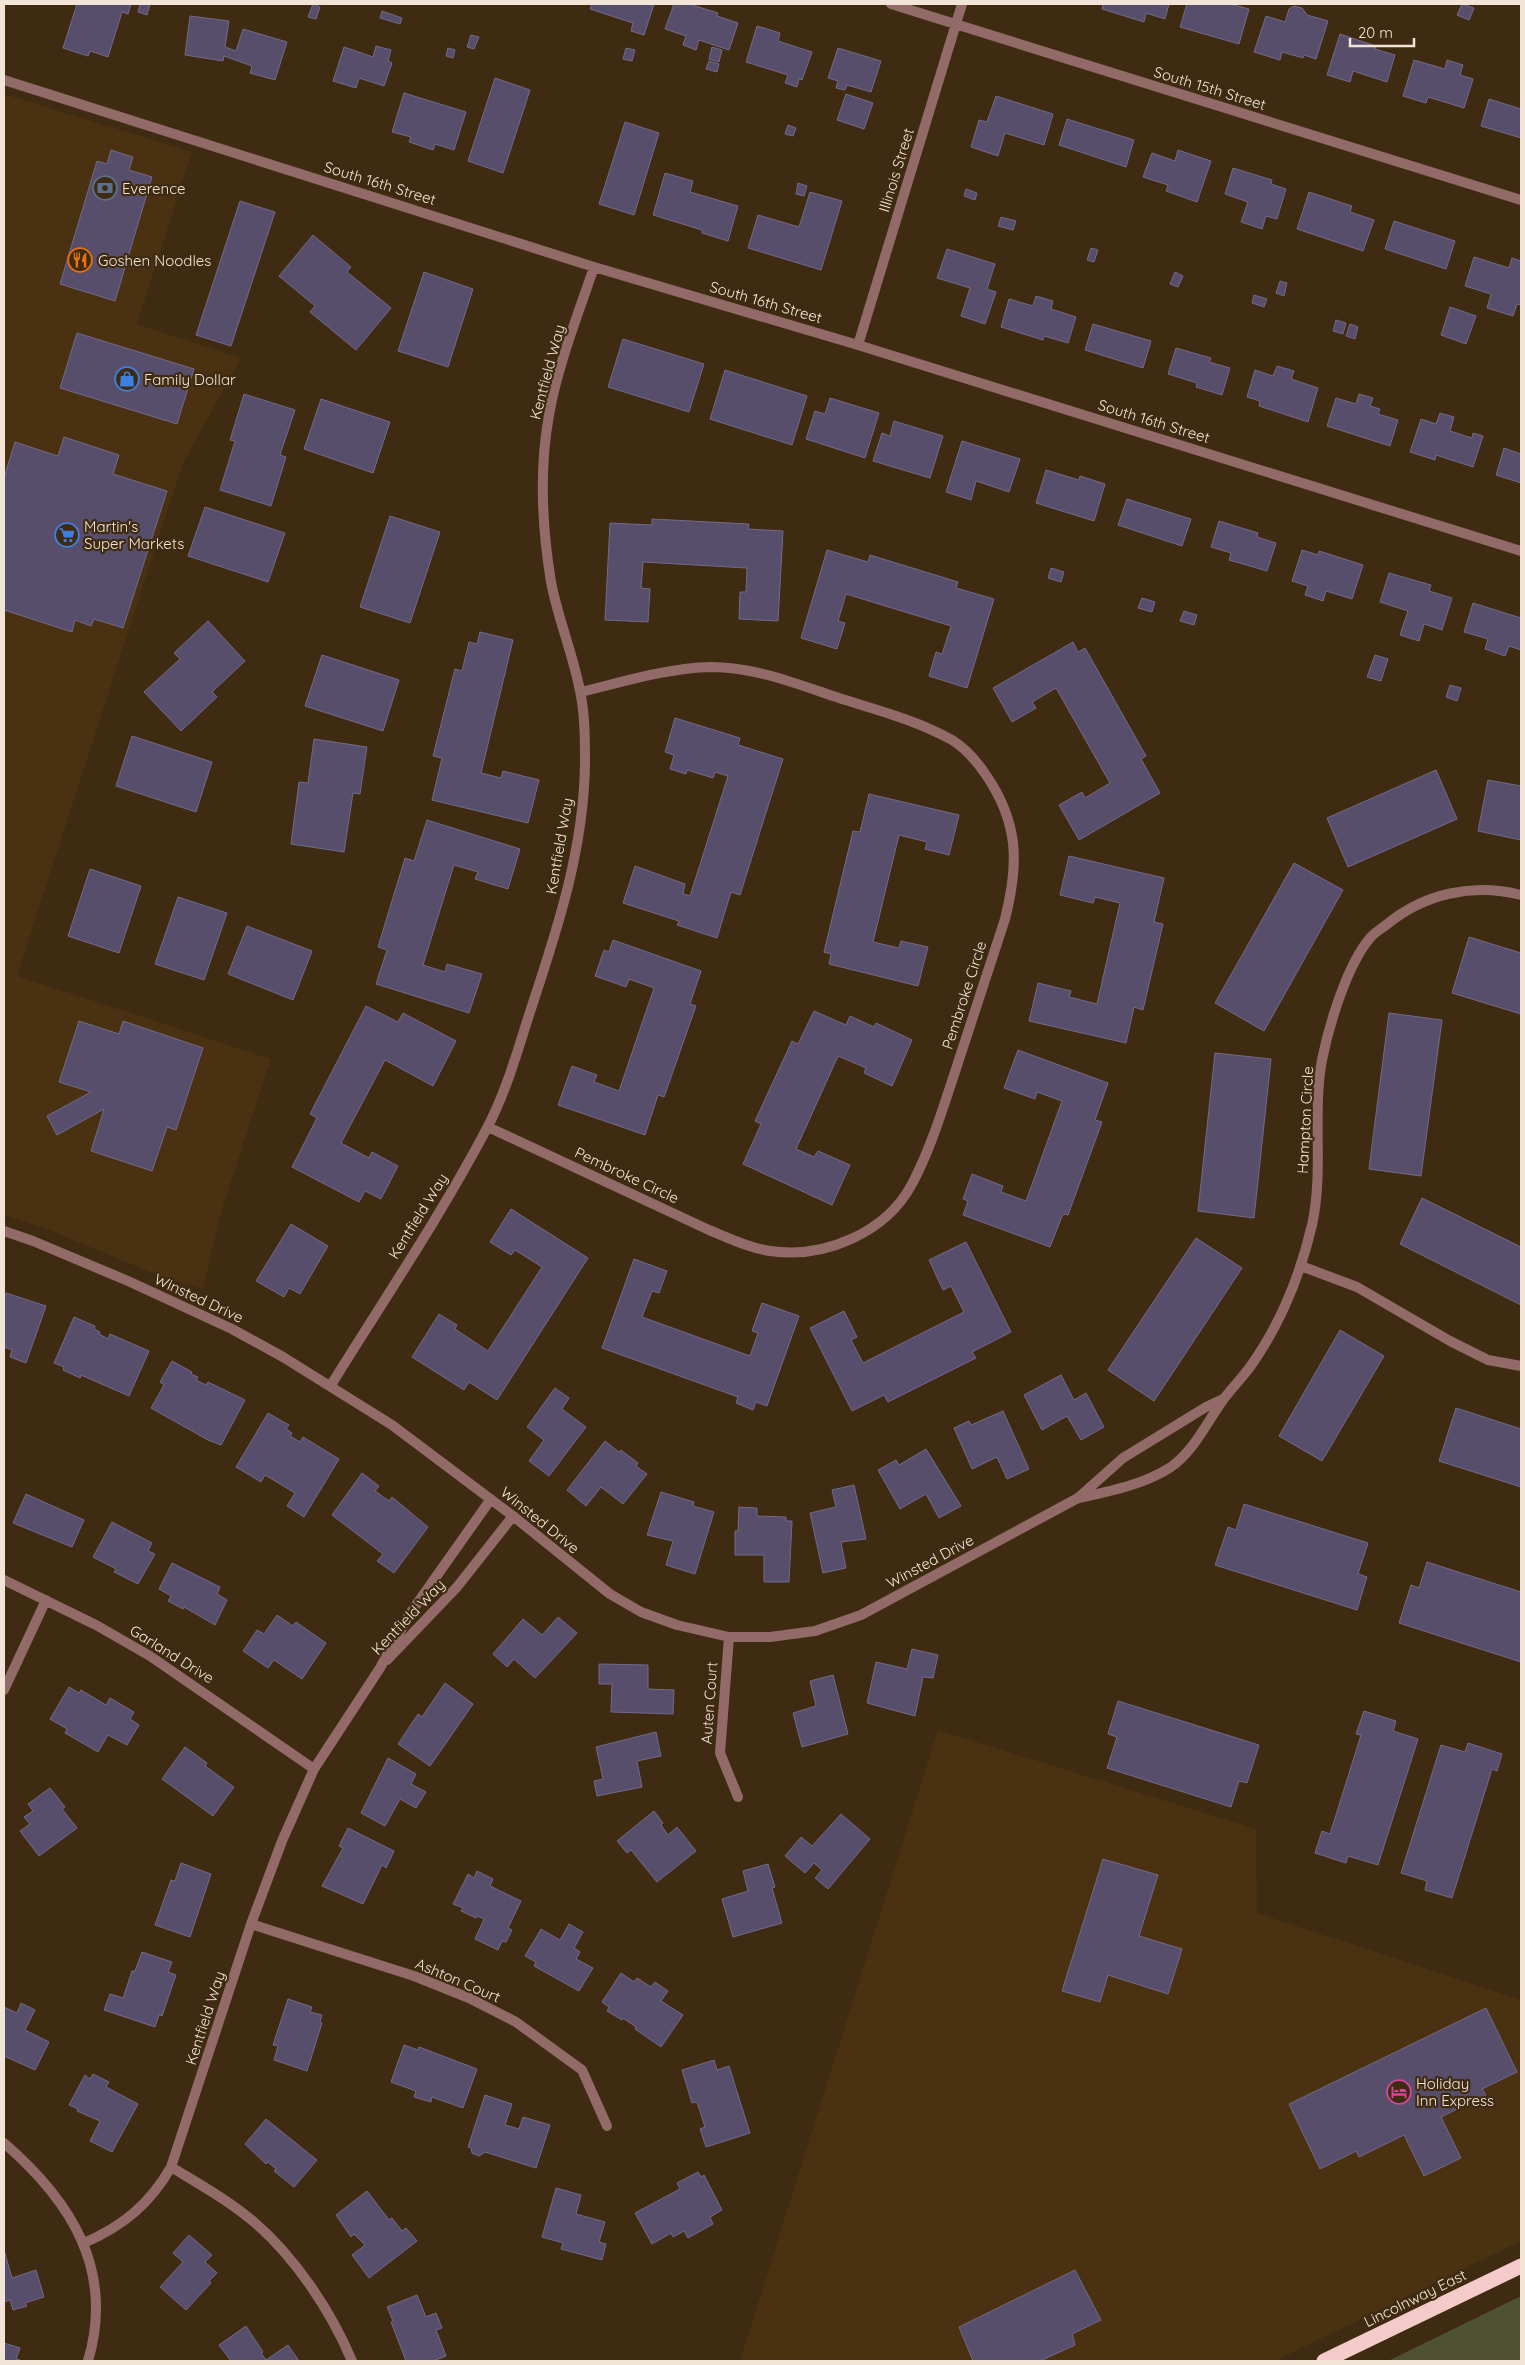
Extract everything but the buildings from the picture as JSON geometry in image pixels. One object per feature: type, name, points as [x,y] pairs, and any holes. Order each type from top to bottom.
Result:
[{"type":"highway","name":"Lincolnway East","points":[[1324,2361],[1521,2266]]},
{"type":"street","name":"South 15th Street","points":[[891,4],[1521,200]]},
{"type":"street","name":"Illinois Street","points":[[858,345],[962,4]]},
{"type":"street","name":"South 16th Street","points":[[4,80],[594,267],[858,345],[1521,551]]},
{"type":"street","name":"Kentfield Way","points":[[331,1385],[459,1179],[488,1127],[510,1074],[556,933],[571,878],[583,810],[585,763],[581,692],[552,584],[544,526],[544,462],[549,415],[560,368],[594,267]]},
{"type":"street","name":"Pembroke Circle","points":[[488,1127],[709,1230],[744,1244],[768,1251],[794,1254],[818,1251],[841,1244],[867,1231],[889,1214],[911,1186],[922,1164],[929,1149],[1000,934],[1013,887],[1015,861],[1013,837],[1008,815],[995,788],[980,766],[954,741],[916,722],[762,673],[735,668],[710,667],[674,671],[581,692]]},
{"type":"street","name":"Hampton Circle","points":[[1301,1266],[1312,1222],[1317,1185],[1318,1105],[1322,1060],[1334,1016],[1349,973],[1370,938],[1403,911],[1433,897],[1458,891],[1506,891],[1521,895]]},
{"type":"street","name":"Winsted Drive","points":[[4,1231],[33,1241],[128,1281],[224,1326],[331,1385],[392,1425],[491,1499],[610,1594],[641,1612],[677,1626],[729,1637],[770,1637],[815,1631],[861,1614],[1078,1498],[1123,1458],[1206,1407],[1223,1399]]},
{"type":"street","points":[[1301,1266],[1357,1287],[1450,1341],[1488,1360],[1521,1366]]},
{"type":"street","name":"Winsted Drive","points":[[1078,1498],[1146,1481],[1173,1466],[1195,1442],[1223,1399],[1249,1368],[1279,1319],[1301,1266]]},
{"type":"street","name":"Kentfield Way","points":[[84,2243],[107,2233],[143,2207],[159,2188],[171,2167],[251,1924],[282,1841],[314,1769],[380,1668],[409,1615],[491,1499]]},
{"type":"street","name":"Kentfield Way","points":[[380,1668],[423,1625],[457,1587],[513,1516]]},
{"type":"street","name":"Garland Drive","points":[[4,1580],[96,1625],[150,1656],[314,1769]]},
{"type":"street","points":[[4,1690],[46,1600]]},
{"type":"street","name":"Auten Court","points":[[729,1637],[720,1753],[738,1797]]},
{"type":"street","name":"Ashton Court","points":[[251,1924],[414,1976],[469,1998],[516,2022],[582,2070],[607,2126]]},
{"type":"street","points":[[4,2143],[45,2182],[66,2210],[84,2243],[93,2275],[97,2312],[88,2361]]},
{"type":"street","points":[[171,2167],[230,2203],[255,2223],[277,2246],[324,2307],[352,2361]]},
{"type":"shaded area","points":[[4,94],[192,152],[137,324],[241,358],[182,465],[17,976],[271,1059],[220,1215],[203,1289],[162,1277],[47,1229],[4,1215]]},
{"type":"shaded area","points":[[938,1730],[1256,1829],[1257,1913],[1521,2000],[1521,2241],[1275,2361],[740,2361]]},
{"type":"green space","points":[[1521,2296],[1521,2361],[1388,2361]]},
{"type":"place","name":"Everence","points":[[105,188]]},
{"type":"place","name":"Goshen Noodles","points":[[80,260]]},
{"type":"place","name":"Family Dollar","points":[[127,379]]},
{"type":"place","name":"Martin's Super Markets","points":[[67,535]]},
{"type":"place","name":"Holiday Inn Express","points":[[1399,2092]]}]
